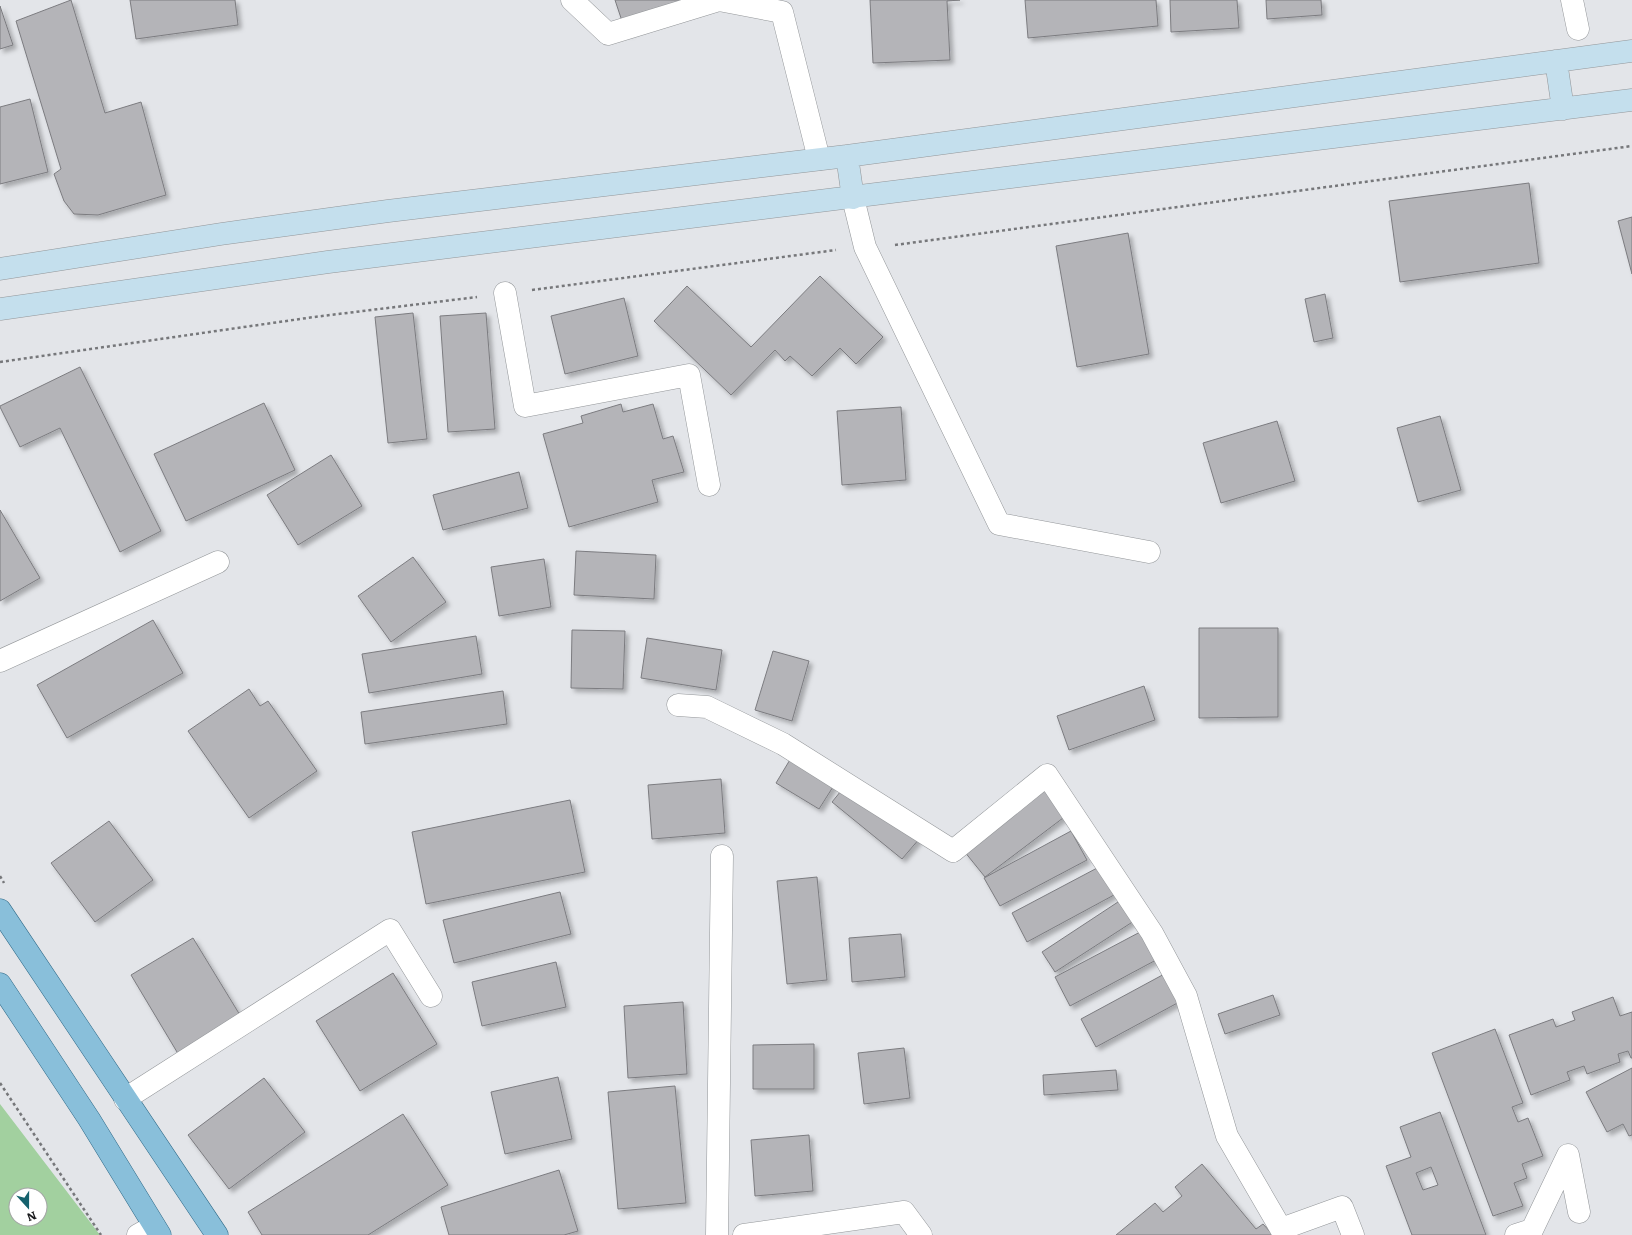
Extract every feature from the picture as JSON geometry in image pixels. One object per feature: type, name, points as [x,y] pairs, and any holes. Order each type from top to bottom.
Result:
[{"type":"main road","points":[[0,269],[220,234],[380,212],[847,156],[1632,50]]},
{"type":"main road","points":[[1556,61],[1563,109]]},
{"type":"main road","points":[[0,309],[328,262],[853,198],[1632,100]]},
{"type":"main road","points":[[847,156],[853,198]]},
{"type":"main road","points":[[0,910],[217,1235]]},
{"type":"main road","points":[[0,984],[90,1119],[151,1232]]},
{"type":"street","points":[[572,0],[608,34],[719,0],[782,12],[819,159]]},
{"type":"street","points":[[1572,0],[1578,29]]},
{"type":"street","points":[[853,198],[865,247],[1000,524],[1150,552]]},
{"type":"street","points":[[505,293],[525,406],[689,375],[709,485]]},
{"type":"street","points":[[0,662],[218,562]]},
{"type":"street","points":[[678,705],[707,707],[783,744],[953,851],[1047,776],[1152,933],[1186,996],[1227,1136],[1281,1229],[1342,1207],[1353,1235]]},
{"type":"street","points":[[717,1235],[722,856]]},
{"type":"street","points":[[125,1099],[390,930],[431,996]]},
{"type":"street","points":[[1516,1235],[1532,1230],[1568,1155],[1579,1212]]},
{"type":"street","points":[[744,1235],[904,1212],[921,1235]]},
{"type":"path","points":[[0,362],[314,317],[865,247],[890,246],[1632,146]]},
{"type":"path","points":[[0,1083],[101,1235]]},
{"type":"green space","points":[[0,1104],[100,1235],[0,1235]]},
{"type":"building","points":[[71,0],[105,113],[141,102],[166,195],[98,215],[74,214],[64,201],[54,174],[61,169],[16,21]]},
{"type":"building","points":[[130,0],[235,0],[238,25],[136,39]]},
{"type":"building","points":[[615,0],[699,0],[626,33]]},
{"type":"building","points":[[870,0],[960,0],[947,1],[950,60],[873,63]]},
{"type":"building","points":[[1025,0],[1156,0],[1158,26],[1028,38]]},
{"type":"building","points":[[1170,0],[1237,0],[1239,28],[1171,32]]},
{"type":"building","points":[[1266,0],[1321,0],[1322,15],[1267,19]]},
{"type":"building","points":[[0,6],[13,45],[0,49]]},
{"type":"building","points":[[30,99],[48,172],[0,184],[0,107]]},
{"type":"building","points":[[1529,183],[1539,263],[1400,282],[1389,201]]},
{"type":"building","points":[[1632,217],[1632,274],[1618,221]]},
{"type":"building","points":[[1128,233],[1149,354],[1077,367],[1056,246]]},
{"type":"building","points":[[820,276],[883,337],[856,364],[840,348],[812,376],[790,356],[785,361],[775,350],[731,395],[654,321],[687,286],[751,347]]},
{"type":"building","points":[[1325,294],[1333,338],[1314,342],[1305,299]]},
{"type":"building","points":[[624,298],[638,356],[565,374],[551,316]]},
{"type":"building","points":[[413,313],[427,439],[388,443],[375,317]]},
{"type":"building","points":[[486,313],[495,429],[448,432],[440,316]]},
{"type":"building","points":[[80,367],[161,531],[120,552],[60,428],[20,447],[0,407]]},
{"type":"building","points":[[264,403],[295,470],[186,521],[154,454]]},
{"type":"building","points":[[621,404],[623,412],[653,404],[663,439],[673,436],[684,472],[652,480],[658,502],[569,527],[543,434],[583,423],[581,416]]},
{"type":"building","points":[[901,407],[906,480],[842,485],[837,411]]},
{"type":"building","points":[[1440,416],[1461,490],[1418,502],[1397,428]]},
{"type":"building","points":[[1277,421],[1295,481],[1221,503],[1203,443]]},
{"type":"building","points":[[331,455],[362,506],[298,545],[267,495]]},
{"type":"building","points":[[519,472],[528,508],[443,530],[433,495]]},
{"type":"building","points":[[0,510],[40,578],[0,601]]},
{"type":"building","points":[[576,551],[656,555],[654,599],[574,595]]},
{"type":"building","points":[[413,557],[446,602],[391,642],[358,596]]},
{"type":"building","points":[[544,559],[551,607],[499,616],[491,567]]},
{"type":"building","points":[[153,620],[183,673],[67,738],[37,685]]},
{"type":"building","points":[[1199,628],[1278,628],[1278,717],[1199,718]]},
{"type":"building","points":[[572,630],[625,631],[623,689],[571,688]]},
{"type":"building","points":[[476,636],[482,674],[369,693],[362,654]]},
{"type":"building","points":[[647,638],[722,650],[716,690],[641,678]]},
{"type":"building","points":[[773,651],[809,661],[792,721],[755,710]]},
{"type":"building","points":[[1144,686],[1155,720],[1069,750],[1057,716]]},
{"type":"building","points":[[249,689],[260,706],[268,701],[317,771],[249,818],[188,731]]},
{"type":"building","points":[[503,691],[507,724],[365,744],[361,712]]},
{"type":"building","points":[[794,753],[838,779],[819,809],[776,783]]},
{"type":"building","points":[[721,779],[725,833],[652,839],[648,785]]},
{"type":"building","points":[[849,781],[920,838],[902,859],[832,802]]},
{"type":"building","points":[[1047,789],[1067,815],[985,877],[964,851]]},
{"type":"building","points":[[570,800],[585,872],[426,904],[412,832]]},
{"type":"building","points":[[109,821],[153,880],[95,922],[51,863]]},
{"type":"building","points":[[1071,831],[1087,860],[1000,906],[984,878]]},
{"type":"building","points":[[1099,867],[1114,895],[1027,942],[1012,913]]},
{"type":"building","points":[[817,877],[827,980],[787,984],[777,881]]},
{"type":"building","points":[[560,892],[571,934],[454,963],[443,920]]},
{"type":"building","points":[[1121,900],[1134,921],[1055,972],[1042,952]]},
{"type":"building","points":[[1142,931],[1158,959],[1070,1006],[1055,977]]},
{"type":"building","points":[[901,934],[905,977],[852,982],[849,938]]},
{"type":"building","points":[[193,938],[243,1020],[180,1057],[131,975]]},
{"type":"building","points":[[556,962],[566,1007],[482,1026],[472,982]]},
{"type":"building","points":[[1168,972],[1183,1000],[1096,1047],[1081,1019]]},
{"type":"building","points":[[393,973],[437,1044],[360,1091],[316,1021]]},
{"type":"building","points":[[1273,995],[1280,1015],[1225,1034],[1218,1014]]},
{"type":"building","points":[[1613,997],[1620,1016],[1632,1012],[1632,1058],[1628,1051],[1618,1054],[1620,1062],[1587,1074],[1584,1066],[1567,1072],[1570,1080],[1531,1095],[1509,1035],[1553,1019],[1556,1027],[1575,1020],[1572,1012]]},
{"type":"building","points":[[683,1002],[687,1074],[628,1078],[624,1006]]},
{"type":"building","points":[[1495,1029],[1523,1103],[1512,1107],[1518,1122],[1528,1118],[1543,1156],[1522,1164],[1527,1178],[1514,1183],[1523,1206],[1493,1216],[1432,1053]]},
{"type":"building","points":[[814,1044],[814,1089],[753,1089],[753,1045]]},
{"type":"building","points":[[904,1048],[910,1098],[864,1104],[858,1053]]},
{"type":"building","points":[[1632,1068],[1632,1135],[1629,1136],[1623,1124],[1607,1132],[1586,1092]]},
{"type":"building","points":[[1116,1070],[1118,1090],[1044,1095],[1043,1075]]},
{"type":"building","points":[[558,1077],[572,1139],[505,1154],[491,1092]]},
{"type":"building","points":[[264,1078],[305,1132],[229,1189],[188,1135]]},
{"type":"building","points":[[675,1086],[686,1203],[618,1209],[608,1092]]},
{"type":"building","points":[[1440,1112],[1486,1235],[1412,1235],[1386,1166],[1411,1157],[1400,1127]],"holes":[[[1431,1167],[1438,1185],[1423,1190],[1416,1173]]]},
{"type":"building","points":[[403,1114],[448,1185],[368,1235],[262,1235],[248,1212]]},
{"type":"building","points":[[809,1135],[813,1191],[755,1196],[751,1140]]},
{"type":"building","points":[[1202,1164],[1256,1229],[1263,1224],[1273,1235],[1116,1235],[1155,1203],[1163,1212],[1182,1196],[1175,1187]]},
{"type":"building","points":[[559,1170],[578,1231],[564,1235],[449,1235],[441,1207]]}]
